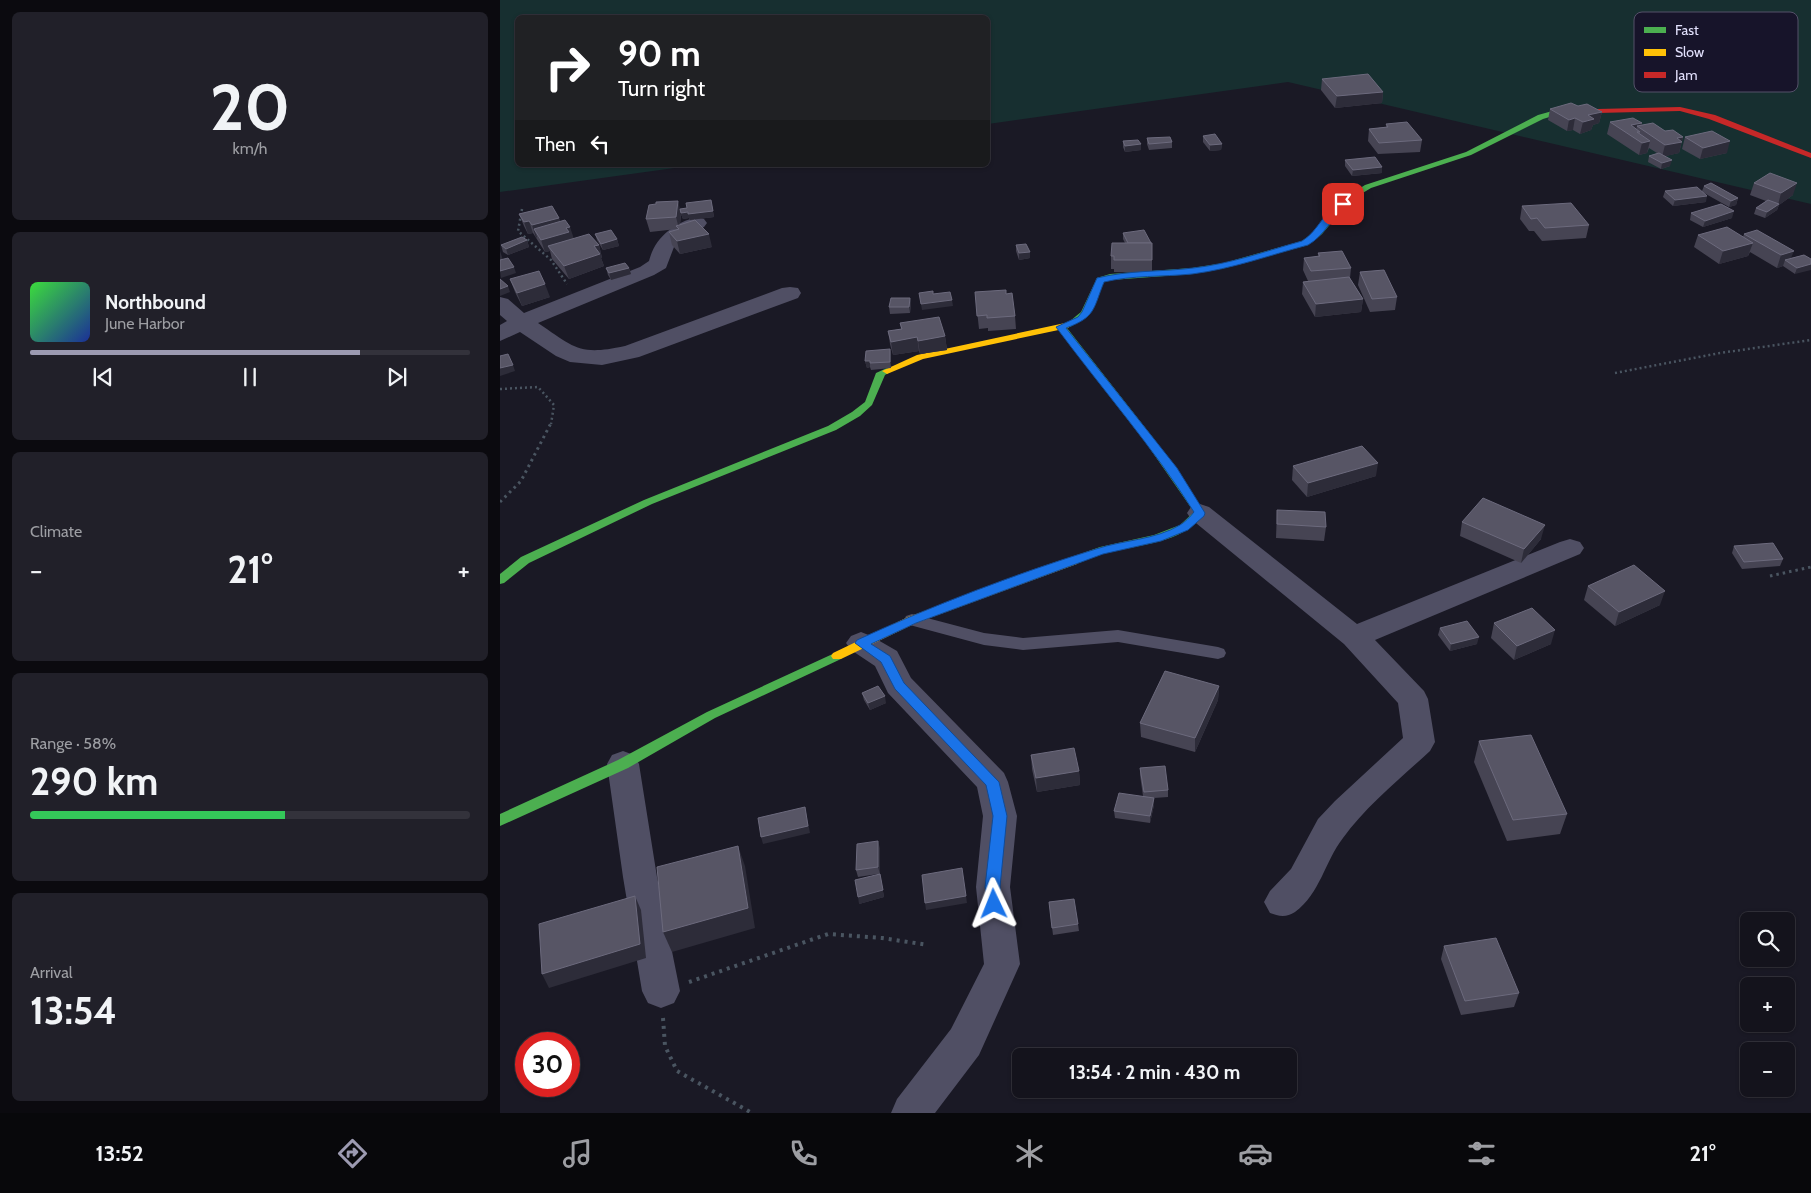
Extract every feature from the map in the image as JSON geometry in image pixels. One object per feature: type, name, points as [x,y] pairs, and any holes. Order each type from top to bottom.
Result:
[{"type":"street","points":[[500,580],[525,560],[639,506],[832,428],[856,414],[869,403],[882,373],[898,368],[920,357],[1061,327],[1081,319],[1086,313],[1100,280],[1122,275],[1192,271],[1225,266],[1305,243],[1314,238],[1332,214],[1354,194],[1374,183],[1461,157],[1526,125],[1540,115],[1560,111],[1680,109],[1712,117],[1811,156]]},
{"type":"street","points":[[500,334],[521,322],[647,271],[659,264],[665,242],[697,224]]},
{"type":"street","points":[[500,304],[521,322],[564,351],[578,357],[602,358],[630,352],[790,293]]},
{"type":"street","points":[[1061,327],[1173,470],[1200,513],[1354,637],[1413,699],[1419,742],[1347,810],[1330,829],[1303,879],[1282,902]]},
{"type":"street","points":[[500,820],[623,764],[711,715],[912,620],[1100,551],[1157,538],[1184,528],[1200,513]]},
{"type":"street","points":[[1354,637],[1570,548]]},
{"type":"street","points":[[862,643],[886,659],[899,685],[992,782],[1000,816],[993,887],[1002,964],[965,1042],[911,1113]]},
{"type":"street","points":[[623,764],[638,868],[662,1000]]},
{"type":"lane","points":[[912,620],[994,640],[1023,644],[1118,636],[1218,653]]},
{"type":"path","points":[[522,208],[518,231],[551,260],[577,299]]},
{"type":"path","points":[[1615,373],[1720,353],[1811,340]]},
{"type":"path","points":[[500,389],[538,387],[554,405],[550,427],[525,470],[521,481],[500,502]]},
{"type":"path","points":[[1770,576],[1811,566]]},
{"type":"path","points":[[752,1113],[677,1071],[665,1046],[662,1000],[828,934],[882,938],[928,945]]},
{"type":"green space","points":[[500,0],[1811,0],[1811,204],[1288,82],[990,124],[990,15],[515,15],[515,167],[681,167],[500,192]]},
{"type":"building","points":[[1368,74],[1383,92],[1337,96],[1322,79]]},
{"type":"building","points":[[1571,103],[1578,106],[1587,104],[1602,112],[1588,115],[1594,119],[1583,122],[1575,118],[1569,120],[1550,109]]},
{"type":"building","points":[[1633,118],[1642,123],[1631,125],[1650,141],[1642,143],[1610,122]]},
{"type":"building","points":[[1407,122],[1422,140],[1379,143],[1369,129],[1388,127],[1386,124]]},
{"type":"building","points":[[1653,123],[1665,131],[1673,130],[1683,137],[1677,138],[1682,142],[1665,145],[1637,126]]},
{"type":"building","points":[[1712,131],[1730,141],[1703,148],[1685,137]]},
{"type":"building","points":[[1215,134],[1222,144],[1210,145],[1203,136]]},
{"type":"building","points":[[1170,137],[1172,142],[1149,144],[1147,138]]},
{"type":"building","points":[[1138,140],[1141,144],[1125,146],[1123,141]]},
{"type":"building","points":[[1659,153],[1672,160],[1662,163],[1649,156]]},
{"type":"building","points":[[1375,157],[1382,167],[1353,170],[1345,160]]},
{"type":"building","points":[[1770,173],[1797,183],[1781,193],[1754,183]]},
{"type":"building","points":[[1711,183],[1738,198],[1731,201],[1704,186]]},
{"type":"building","points":[[1697,187],[1707,196],[1675,200],[1665,191]]},
{"type":"building","points":[[711,200],[713,211],[681,213],[680,209],[687,208],[686,203]]},
{"type":"building","points":[[1768,200],[1779,204],[1767,212],[1756,208]]},
{"type":"building","points":[[678,201],[676,217],[646,219],[649,205],[656,204],[656,202]]},
{"type":"building","points":[[1571,203],[1589,225],[1545,228],[1537,218],[1531,219],[1522,206]]},
{"type":"building","points":[[1721,204],[1734,211],[1705,221],[1691,213]]},
{"type":"building","points":[[552,206],[559,218],[532,225],[529,221],[524,222],[519,214]]},
{"type":"building","points":[[565,220],[570,227],[566,228],[569,232],[541,240],[534,229]]},
{"type":"building","points":[[695,220],[709,234],[677,241],[669,232],[679,229],[676,226]]},
{"type":"building","points":[[1727,227],[1753,243],[1723,251],[1698,235]]},
{"type":"building","points":[[611,230],[617,239],[601,244],[595,234]]},
{"type":"building","points":[[1144,230],[1151,243],[1128,243],[1123,233]]},
{"type":"building","points":[[1757,230],[1794,251],[1781,255],[1744,234]]},
{"type":"building","points":[[589,234],[599,245],[594,246],[600,254],[564,266],[548,246]]},
{"type":"building","points":[[522,237],[527,240],[506,249],[501,245]]},
{"type":"building","points":[[1112,243],[1152,243],[1152,260],[1114,260],[1114,256],[1111,256]]},
{"type":"building","points":[[1026,244],[1030,252],[1019,253],[1016,245]]},
{"type":"building","points":[[1342,251],[1351,268],[1311,271],[1304,258],[1320,256],[1318,253]]},
{"type":"building","points":[[1804,255],[1811,259],[1811,264],[1797,268],[1785,260]]},
{"type":"building","points":[[508,258],[514,267],[500,271],[500,260]]},
{"type":"building","points":[[625,263],[629,268],[609,273],[606,268]]},
{"type":"building","points":[[1384,270],[1397,297],[1372,299],[1360,272]]},
{"type":"building","points":[[539,271],[545,284],[517,293],[510,279]]},
{"type":"building","points":[[1349,277],[1363,299],[1316,304],[1303,282]]},
{"type":"building","points":[[500,279],[508,286],[500,289]]},
{"type":"building","points":[[1006,290],[1006,294],[1012,293],[1015,316],[987,318],[987,315],[977,316],[975,292]]},
{"type":"building","points":[[933,291],[933,294],[950,292],[952,300],[921,304],[919,293]]},
{"type":"building","points":[[891,298],[910,298],[909,307],[889,307]]},
{"type":"building","points":[[939,317],[945,336],[918,341],[917,337],[891,342],[888,331],[902,329],[900,323]]},
{"type":"building","points":[[890,349],[890,362],[870,363],[870,361],[865,361],[866,351]]},
{"type":"building","points":[[508,354],[513,365],[500,368],[500,356]]},
{"type":"building","points":[[1362,446],[1378,463],[1308,483],[1293,466]]},
{"type":"building","points":[[1483,498],[1545,525],[1524,549],[1462,522]]},
{"type":"building","points":[[1277,510],[1325,512],[1326,527],[1277,524]]},
{"type":"building","points":[[1773,543],[1783,559],[1744,562],[1734,546]]},
{"type":"building","points":[[1634,565],[1665,591],[1619,612],[1588,586]]},
{"type":"building","points":[[1532,608],[1555,630],[1517,646],[1494,623]]},
{"type":"building","points":[[1467,621],[1479,637],[1451,644],[1440,628]]},
{"type":"building","points":[[1165,671],[1219,686],[1195,738],[1140,723]]},
{"type":"building","points":[[878,686],[885,696],[868,703],[862,693]]},
{"type":"building","points":[[1531,735],[1567,814],[1513,820],[1479,741]]},
{"type":"building","points":[[1074,748],[1079,771],[1036,778],[1031,755]]},
{"type":"building","points":[[1165,766],[1168,790],[1144,792],[1140,768]]},
{"type":"building","points":[[1119,793],[1154,798],[1150,816],[1114,811]]},
{"type":"building","points":[[805,807],[808,826],[761,837],[758,818]]},
{"type":"building","points":[[878,841],[878,867],[856,870],[857,844]]},
{"type":"building","points":[[738,846],[748,908],[663,932],[657,867]]},
{"type":"building","points":[[962,868],[966,896],[925,903],[922,875]]},
{"type":"building","points":[[880,874],[883,890],[858,897],[855,880]]},
{"type":"building","points":[[635,896],[640,944],[542,974],[539,924]]},
{"type":"building","points":[[1074,899],[1078,924],[1052,928],[1049,902]]},
{"type":"building","points":[[1496,938],[1519,993],[1465,1001],[1444,946]]},
{"type":"traffic: fast","points":[[1065,326],[1079,319],[1084,313],[1100,280],[1110,277],[1192,271],[1225,265],[1305,243],[1319,232],[1342,205],[1356,193],[1381,181],[1468,154],[1540,117],[1556,112]]},
{"type":"traffic: fast","points":[[1061,327],[1150,441],[1200,513],[1184,528],[1157,538],[1100,551],[1073,561]]},
{"type":"traffic: fast","points":[[500,580],[525,560],[648,502],[832,428],[856,414],[869,403],[881,373],[887,371]]},
{"type":"traffic: fast","points":[[500,820],[623,764],[711,715],[837,656]]},
{"type":"traffic: slow","points":[[887,371],[920,357],[1065,326]]},
{"type":"traffic: slow","points":[[837,656],[912,620],[1073,561]]},
{"type":"traffic: jam","points":[[1556,112],[1680,109],[1712,117],[1811,156]]},
{"type":"route","points":[[994,904],[993,887],[1000,816],[992,782],[899,685],[886,659],[862,643],[912,620],[1038,573],[1100,551],[1157,538],[1184,528],[1200,513],[1173,470],[1061,327],[1081,319],[1086,313],[1100,280],[1110,276],[1192,271],[1225,266],[1305,243],[1314,238],[1332,214],[1343,204]]}]
